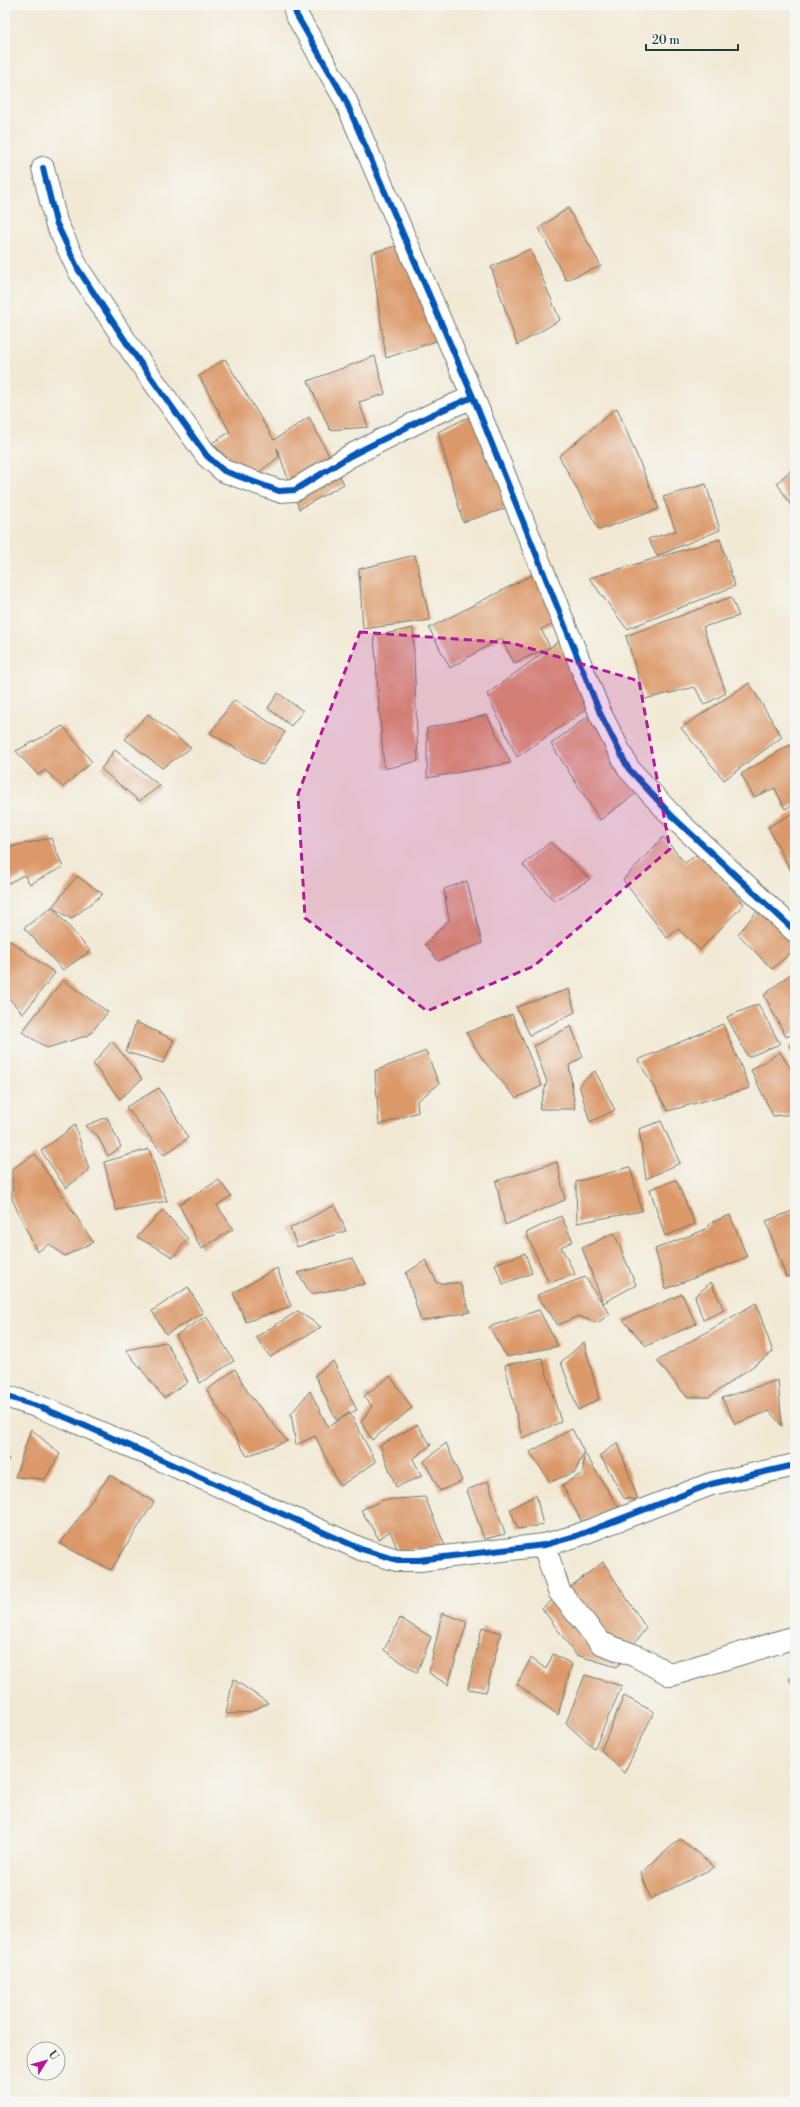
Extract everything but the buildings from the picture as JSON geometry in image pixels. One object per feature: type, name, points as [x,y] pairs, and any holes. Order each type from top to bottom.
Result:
[{"type":"street","points":[[294,5],[296,14],[345,99],[473,397],[600,714],[628,768],[673,817],[795,931]]},
{"type":"street","points":[[43,168],[56,222],[78,269],[132,352],[207,456],[224,471],[279,491],[295,490],[350,456],[431,415],[473,397]]},
{"type":"street","points":[[5,1396],[40,1407],[72,1420],[360,1549],[379,1556],[397,1560],[419,1560],[544,1545],[576,1536],[711,1484],[795,1465]]},
{"type":"street","points":[[544,1545],[559,1591],[601,1643],[636,1656],[671,1675],[795,1636]]},
{"type":"highlighted area","points":[[360,632],[512,643],[639,681],[670,849],[534,966],[427,1011],[305,918],[298,794]]},
{"type":"cycle path","points":[[294,5],[296,14],[345,99],[473,397],[600,713],[628,768],[673,817],[795,931]]},
{"type":"cycle path","points":[[43,168],[56,222],[78,269],[132,351],[207,456],[224,471],[279,491],[295,490],[350,456],[431,415],[473,397]]},
{"type":"cycle path","points":[[5,1396],[40,1407],[72,1420],[361,1549],[397,1560],[419,1560],[544,1545],[576,1536],[711,1484],[795,1465]]}]
